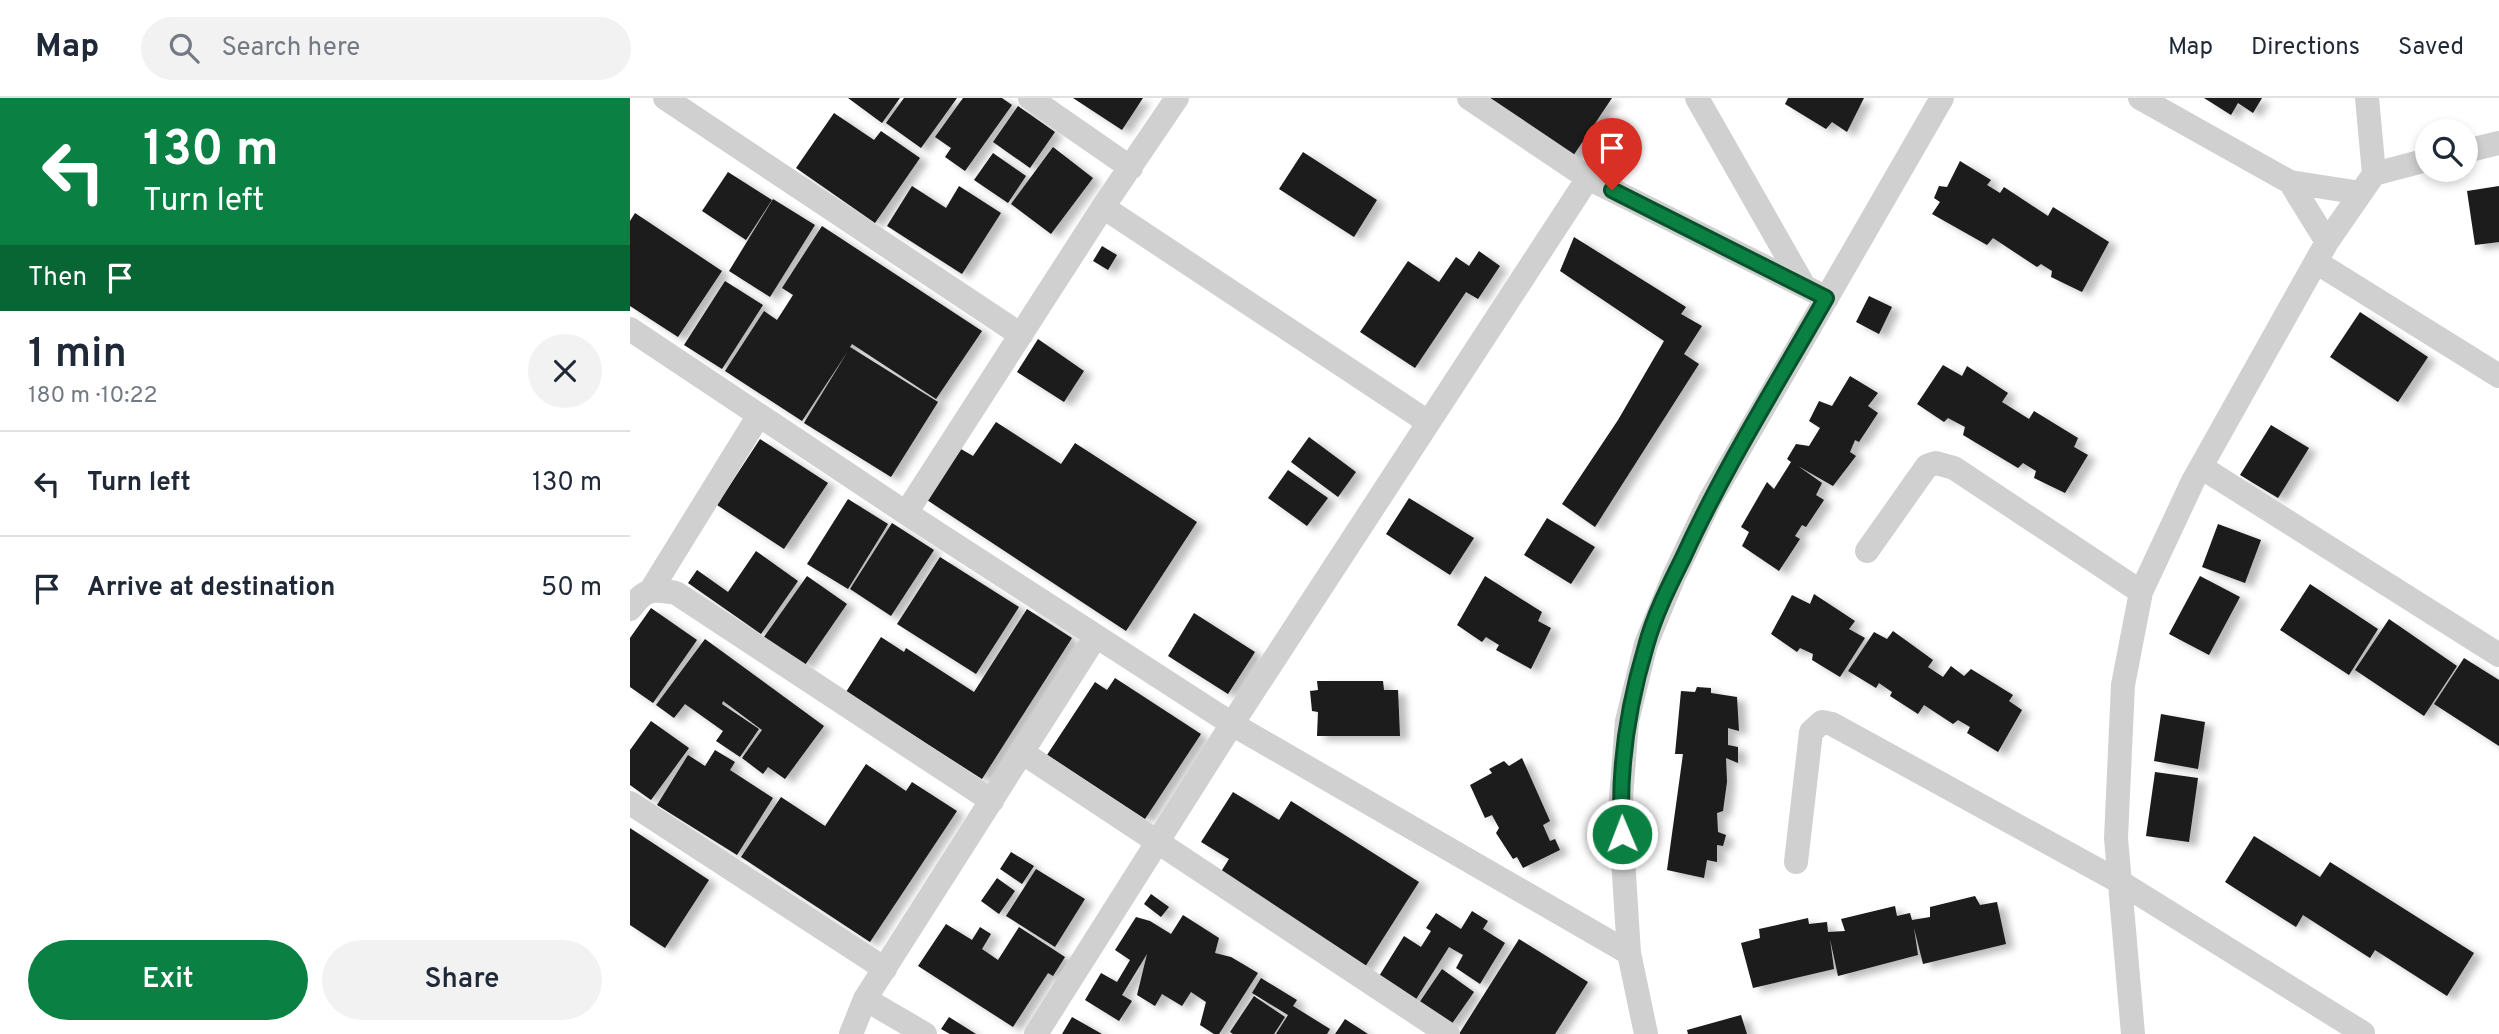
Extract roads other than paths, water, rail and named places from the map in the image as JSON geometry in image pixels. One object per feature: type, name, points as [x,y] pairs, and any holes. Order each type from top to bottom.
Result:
[{"type":"street","points":[[665,98],[1021,335]]},
{"type":"street","points":[[1030,98],[1132,168]]},
{"type":"street","points":[[906,513],[1177,98]]},
{"type":"street","points":[[1469,98],[1588,178],[1826,298]]},
{"type":"street","points":[[1697,98],[1804,286]]},
{"type":"street","points":[[1646,1034],[1629,953],[1620,811],[1627,721],[1646,644],[1710,500],[1942,98]]},
{"type":"street","points":[[2140,98],[2290,182],[2367,183],[2415,165]]},
{"type":"street","points":[[2133,1034],[2116,838],[2123,685],[2141,592],[2201,467],[2322,252],[2367,183],[2367,98]]},
{"type":"street","points":[[2478,148],[2499,143]]},
{"type":"street","points":[[1036,1034],[1232,724],[1588,178]]},
{"type":"street","points":[[2290,182],[2322,252],[2499,376]]},
{"type":"street","points":[[1103,208],[1428,422]]},
{"type":"street","points":[[630,329],[906,513],[1232,724],[1629,953]]},
{"type":"street","points":[[651,590],[759,415]]},
{"type":"street","points":[[1867,551],[1927,466],[1936,463],[1954,468],[2141,592]]},
{"type":"street","points":[[2201,467],[2499,655]]},
{"type":"street","points":[[630,609],[643,593],[651,590],[676,593],[992,801]]},
{"type":"street","points":[[851,1034],[865,999],[1097,636]]},
{"type":"street","points":[[1796,862],[1811,732],[1822,722],[1832,723],[2120,881],[2363,1033]]},
{"type":"street","points":[[1023,753],[1448,1034]]},
{"type":"street","points":[[630,803],[885,969]]},
{"type":"street","points":[[865,999],[925,1034]]}]
